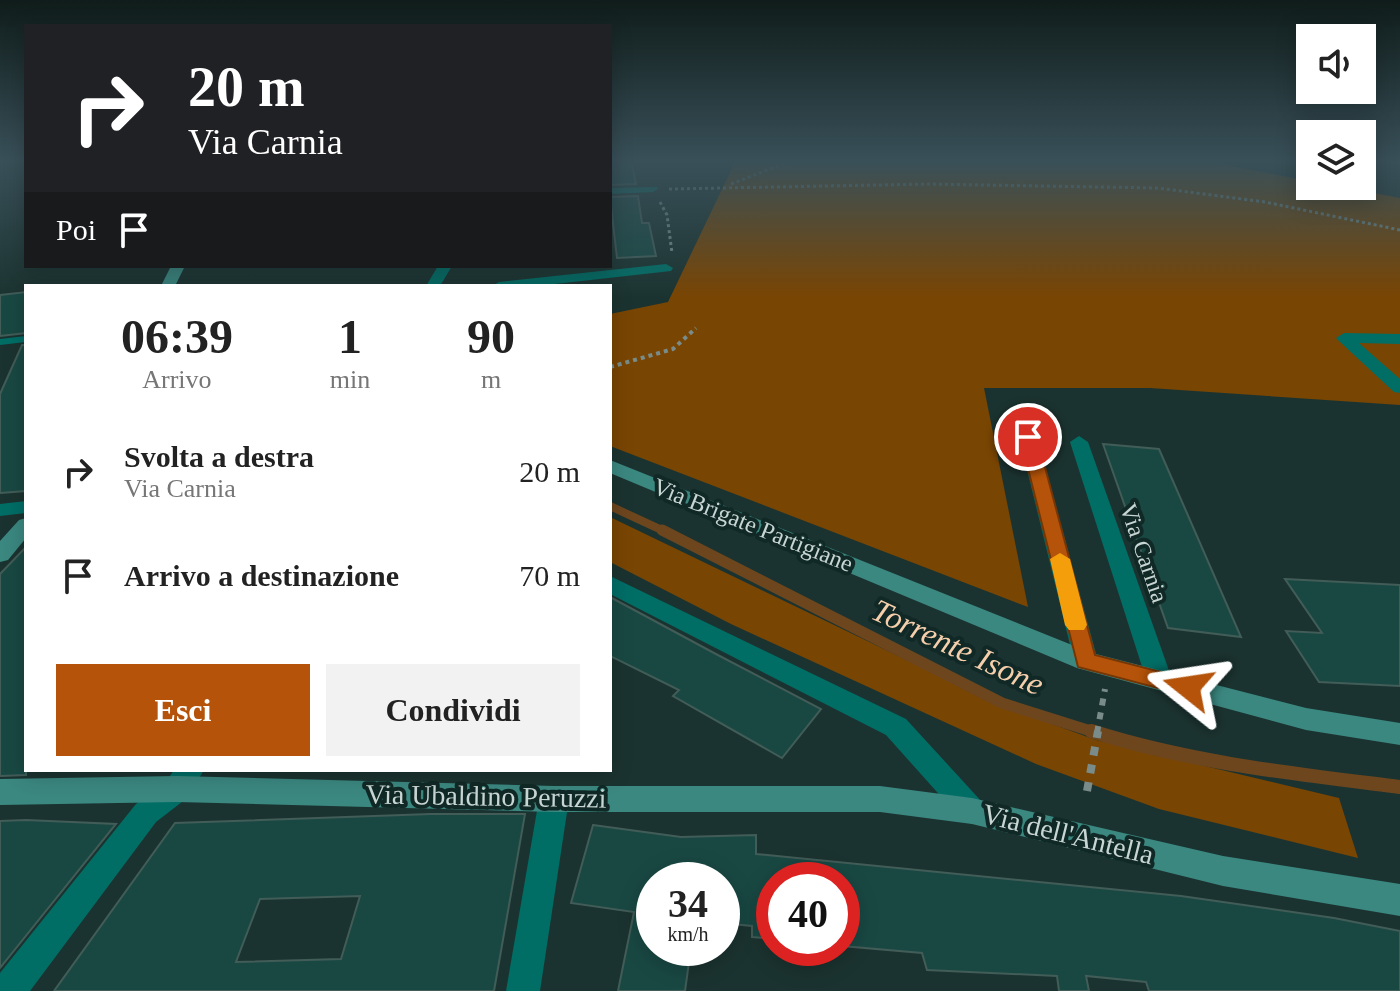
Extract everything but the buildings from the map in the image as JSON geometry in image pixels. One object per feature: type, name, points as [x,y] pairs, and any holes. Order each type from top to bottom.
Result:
[{"type":"street","points":[[518,284],[666,268]]},
{"type":"street","points":[[1400,339],[1344,338],[1400,388]]},
{"type":"street","points":[[1028,437],[1086,661]]},
{"type":"street","name":"Via Carnia","points":[[1079,442],[1159,679]]},
{"type":"street","name":"Via Brigate Partigiane","points":[[612,467],[1086,661],[1306,719],[1400,734]]},
{"type":"street","points":[[0,510],[24,507]]},
{"type":"street","points":[[0,555],[24,527]]},
{"type":"street","name":"Via dell'Antella","points":[[612,585],[896,727],[972,811],[1223,871],[1400,900]]},
{"type":"street","points":[[8,991],[146,813],[183,779]]},
{"type":"street","name":"Via Ubaldino Peruzzi","points":[[0,792],[183,779],[554,799],[880,799],[972,811]]},
{"type":"street","points":[[523,991],[554,799]]},
{"type":"lane","points":[[0,342],[24,339]]},
{"type":"path","points":[[662,206],[667,215],[674,263],[666,268]]},
{"type":"path","points":[[1285,206],[1400,230]]},
{"type":"path","points":[[612,366],[673,349],[696,328]]},
{"type":"path","points":[[1087,791],[1104,695]]},
{"type":"shaded area","points":[[714,206],[1400,206],[1400,405],[1150,388],[984,388],[1028,607],[612,447],[612,314],[668,302]]},
{"type":"shaded area","points":[[612,518],[1002,706],[1096,740],[1339,798],[1358,858],[1159,809],[1036,764],[731,624],[612,563]]},
{"type":"waterway","name":"Torrente Isone","points":[[612,507],[665,532]]},
{"type":"waterway","name":"Torrente Isone","points":[[665,532],[1002,703],[1097,733]]},
{"type":"waterway","name":"Torrente Isone","points":[[1091,731],[1205,759],[1400,787]]},
{"type":"slow traffic","points":[[1060,559],[1076,625]]},
{"type":"route","points":[[1028,437],[1086,661],[1188,687]]}]
